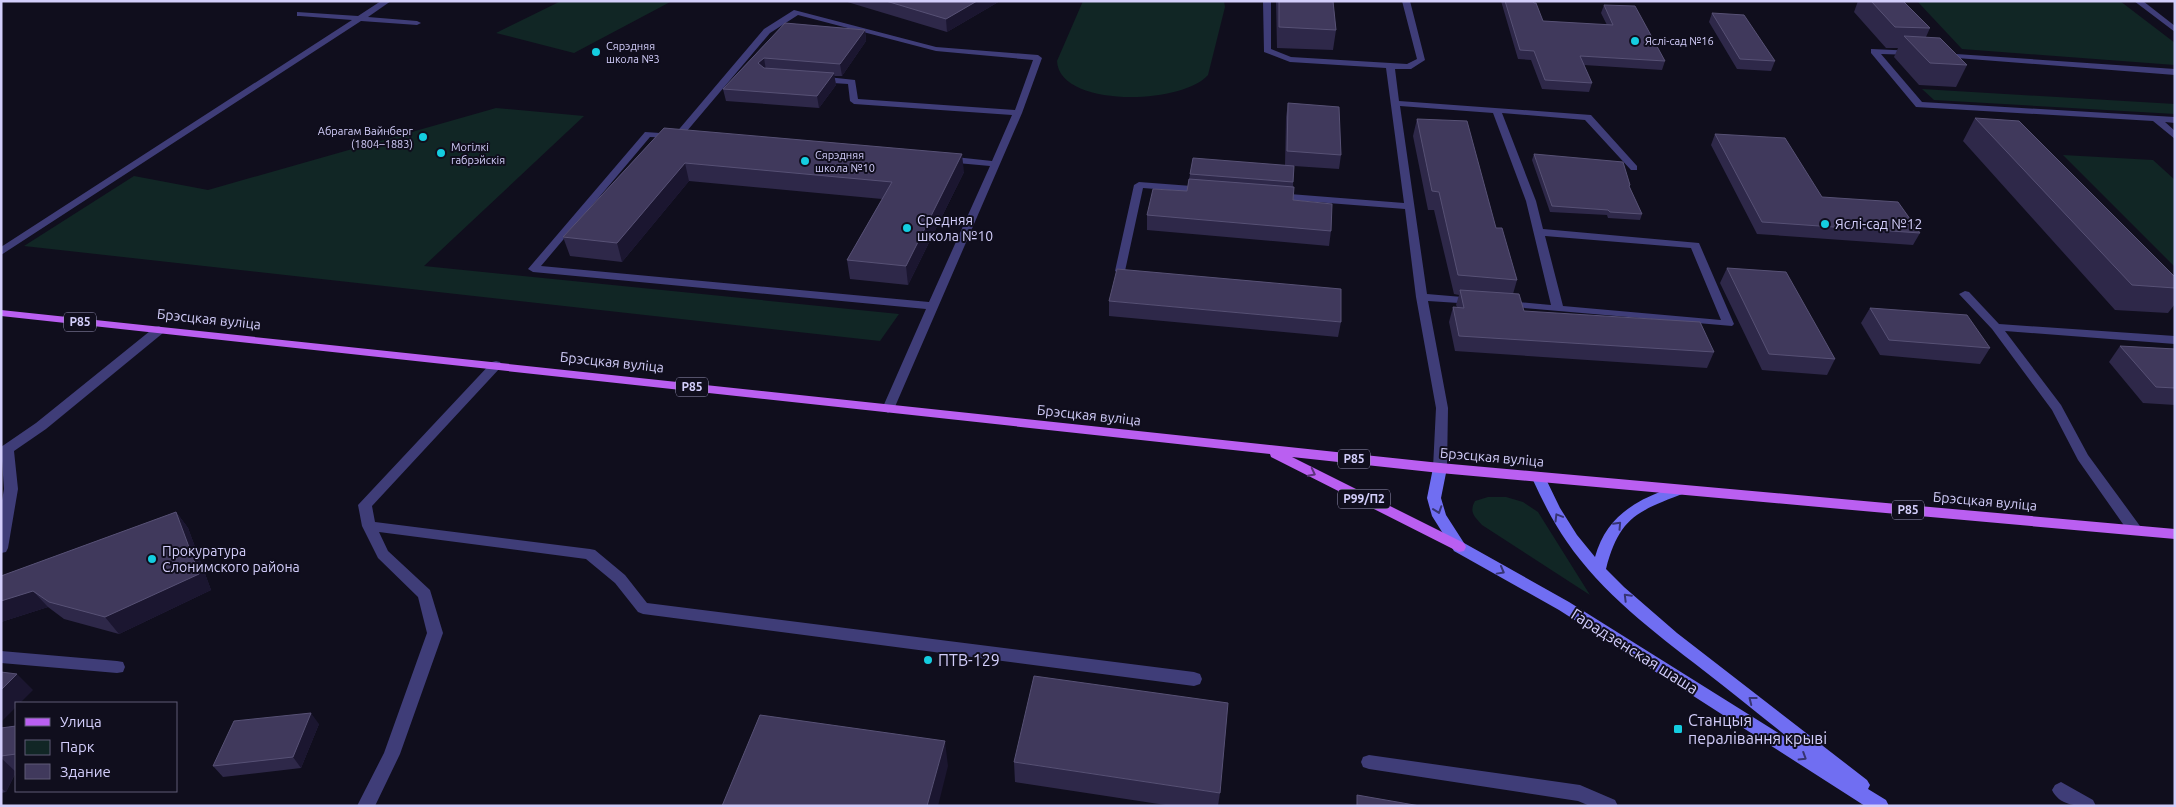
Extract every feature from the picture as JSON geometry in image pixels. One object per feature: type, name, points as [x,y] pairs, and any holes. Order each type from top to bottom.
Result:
[{"type":"main road","name":"Брэсцкая вуліца","points":[[1,313],[1440,468],[2175,534]]},
{"type":"main road","name":"Р99/П2","points":[[1269,450],[1459,547]]},
{"type":"main road","name":"Гарадзенская шаша","points":[[1440,468],[1434,498],[1439,516],[1459,547],[1564,606],[1880,806]]},
{"type":"main road","name":"Гарадзенская шаша","points":[[1539,478],[1546,496],[1580,550],[1651,621],[1887,806]]},
{"type":"main road","points":[[1599,569],[1612,532],[1630,513],[1650,501],[1680,490]]},
{"type":"lane","points":[[1,252],[387,1]]},
{"type":"lane","points":[[1267,1],[1267,50],[1290,59],[1408,67],[1421,60],[1406,1]]},
{"type":"lane","points":[[2138,1],[2175,30]]},
{"type":"lane","points":[[888,409],[1018,113],[1038,58],[936,49],[797,12],[767,31],[683,137],[648,134],[534,269],[932,306]]},
{"type":"lane","points":[[300,14],[417,23]]},
{"type":"lane","points":[[2175,72],[1874,50],[1919,105],[2175,120]]},
{"type":"lane","points":[[1390,66],[1422,297],[1442,408],[1440,468]]},
{"type":"lane","points":[[804,78],[852,82],[854,101],[1018,113]]},
{"type":"lane","points":[[1395,103],[1588,117],[1634,168]]},
{"type":"lane","points":[[1497,111],[1531,201],[1558,309]]},
{"type":"lane","points":[[2156,119],[2175,136]]},
{"type":"lane","points":[[936,158],[995,164]]},
{"type":"lane","points":[[1120,271],[1139,185],[1218,191]]},
{"type":"lane","points":[[1267,195],[1409,206]]},
{"type":"lane","points":[[1422,297],[1728,324],[1695,245],[1539,232]]},
{"type":"lane","points":[[1965,294],[1996,327],[2056,408],[2083,457],[2135,530]]},
{"type":"lane","points":[[1996,327],[2175,340]]},
{"type":"lane","points":[[1,548],[11,489],[4,451],[40,426],[158,330]]},
{"type":"lane","points":[[366,806],[392,754],[436,633],[425,594],[383,554],[369,526],[365,505],[496,365]]},
{"type":"lane","points":[[369,526],[590,554],[620,579],[643,608],[1194,679]]},
{"type":"lane","points":[[1,658],[117,667]]},
{"type":"lane","points":[[1370,762],[1580,793],[1609,806]]},
{"type":"lane","points":[[2061,790],[2087,806]]},
{"type":"green space","points":[[561,1],[672,1],[574,53],[496,33]]},
{"type":"green space","points":[[1083,1],[1224,1],[1225,7],[1208,75],[1194,85],[1174,92],[1149,96],[1124,97],[1099,94],[1078,87],[1063,76],[1057,61]]},
{"type":"green space","points":[[1917,1],[2120,1],[2175,43],[2175,65],[1962,49]]},
{"type":"green space","points":[[1922,89],[2175,104],[2175,114],[1934,100]]},
{"type":"green space","points":[[496,108],[584,116],[424,266],[899,314],[880,341],[24,246],[134,176],[208,190]]},
{"type":"green space","points":[[2063,155],[2153,160],[2175,180],[2175,267]]},
{"type":"green space","points":[[1488,497],[1506,497],[1523,502],[1538,512],[1590,595],[1482,525],[1472,511],[1472,508],[1475,501]]},
{"type":"building","points":[[886,1],[977,1],[946,19]]},
{"type":"building","points":[[1279,1],[1333,1],[1336,30],[1279,27]]},
{"type":"building","points":[[1505,1],[1533,1],[1536,3],[1543,21],[1613,25],[1604,5],[1635,6],[1665,61],[1580,56],[1592,83],[1545,80],[1534,51],[1520,50]]},
{"type":"building","points":[[1871,1],[1903,1],[1930,28],[1895,27]]},
{"type":"building","points":[[1712,13],[1744,15],[1775,61],[1740,59]]},
{"type":"building","points":[[785,23],[865,30],[840,64],[764,58],[758,63],[764,68],[834,73],[817,96],[723,89]]},
{"type":"building","points":[[1904,36],[1940,38],[1967,65],[1930,63]]},
{"type":"building","points":[[1288,103],[1339,107],[1341,155],[1287,151]]},
{"type":"building","points":[[1975,118],[2019,121],[2175,277],[2175,288],[2132,285]]},
{"type":"building","points":[[1417,119],[1467,121],[1496,228],[1502,228],[1517,280],[1458,275],[1439,192],[1432,191]]},
{"type":"building","points":[[664,128],[962,154],[906,266],[847,260],[892,182],[685,163],[617,243],[563,237]]},
{"type":"building","points":[[1715,134],[1785,138],[1822,197],[1898,202],[1920,233],[1762,222]]},
{"type":"building","points":[[1534,154],[1623,162],[1629,186],[1642,214],[1552,206]]},
{"type":"building","points":[[1193,158],[1294,166],[1293,182],[1190,174]]},
{"type":"building","points":[[1189,179],[1294,187],[1293,200],[1332,204],[1331,231],[1147,215],[1153,189],[1187,191]]},
{"type":"building","points":[[1727,268],[1786,272],[1835,359],[1769,354]]},
{"type":"building","points":[[1117,269],[1341,289],[1341,322],[1109,301]]},
{"type":"building","points":[[1460,290],[1519,294],[1524,311],[1700,322],[1714,352],[1459,336],[1453,307],[1464,308]]},
{"type":"building","points":[[1870,308],[1967,315],[1990,348],[1889,340]]},
{"type":"building","points":[[2120,346],[2175,349],[2175,388],[2156,387]]},
{"type":"building","name":"Прокуратура Слонимского района","points":[[176,512],[199,574],[105,617],[49,602],[33,591],[1,601],[1,576]]},
{"type":"building","points":[[1,672],[17,674],[1,690]]},
{"type":"building","points":[[1034,676],[1228,703],[1220,793],[1014,762]]},
{"type":"building","points":[[311,713],[293,757],[213,766],[234,721]]},
{"type":"building","points":[[760,715],[945,741],[927,806],[722,806]]},
{"type":"building","points":[[15,726],[15,754],[1,756],[1,728]]},
{"type":"building","points":[[1357,795],[1420,806],[1357,806]]},
{"type":"place","name":"Яслі-сад №16","points":[[1635,41]]},
{"type":"place","name":"Сярэдняя школа №3","points":[[596,52]]},
{"type":"place","name":"Абрагам Вайнберг (1804–1883)","points":[[423,137]]},
{"type":"place","name":"Могілкі габрэйскія","points":[[441,153]]},
{"type":"place","name":"Сярэдняя школа №10","points":[[805,161]]},
{"type":"place","name":"Яслі-сад №12","points":[[1825,224]]},
{"type":"place","name":"Средняя школа №10","points":[[907,228]]},
{"type":"place","name":"Прокуратура Слонимского района","points":[[152,559]]},
{"type":"place","name":"ПТВ-129","points":[[928,660]]},
{"type":"place","name":"Станцыя пералівання крыві","points":[[1678,729]]}]
